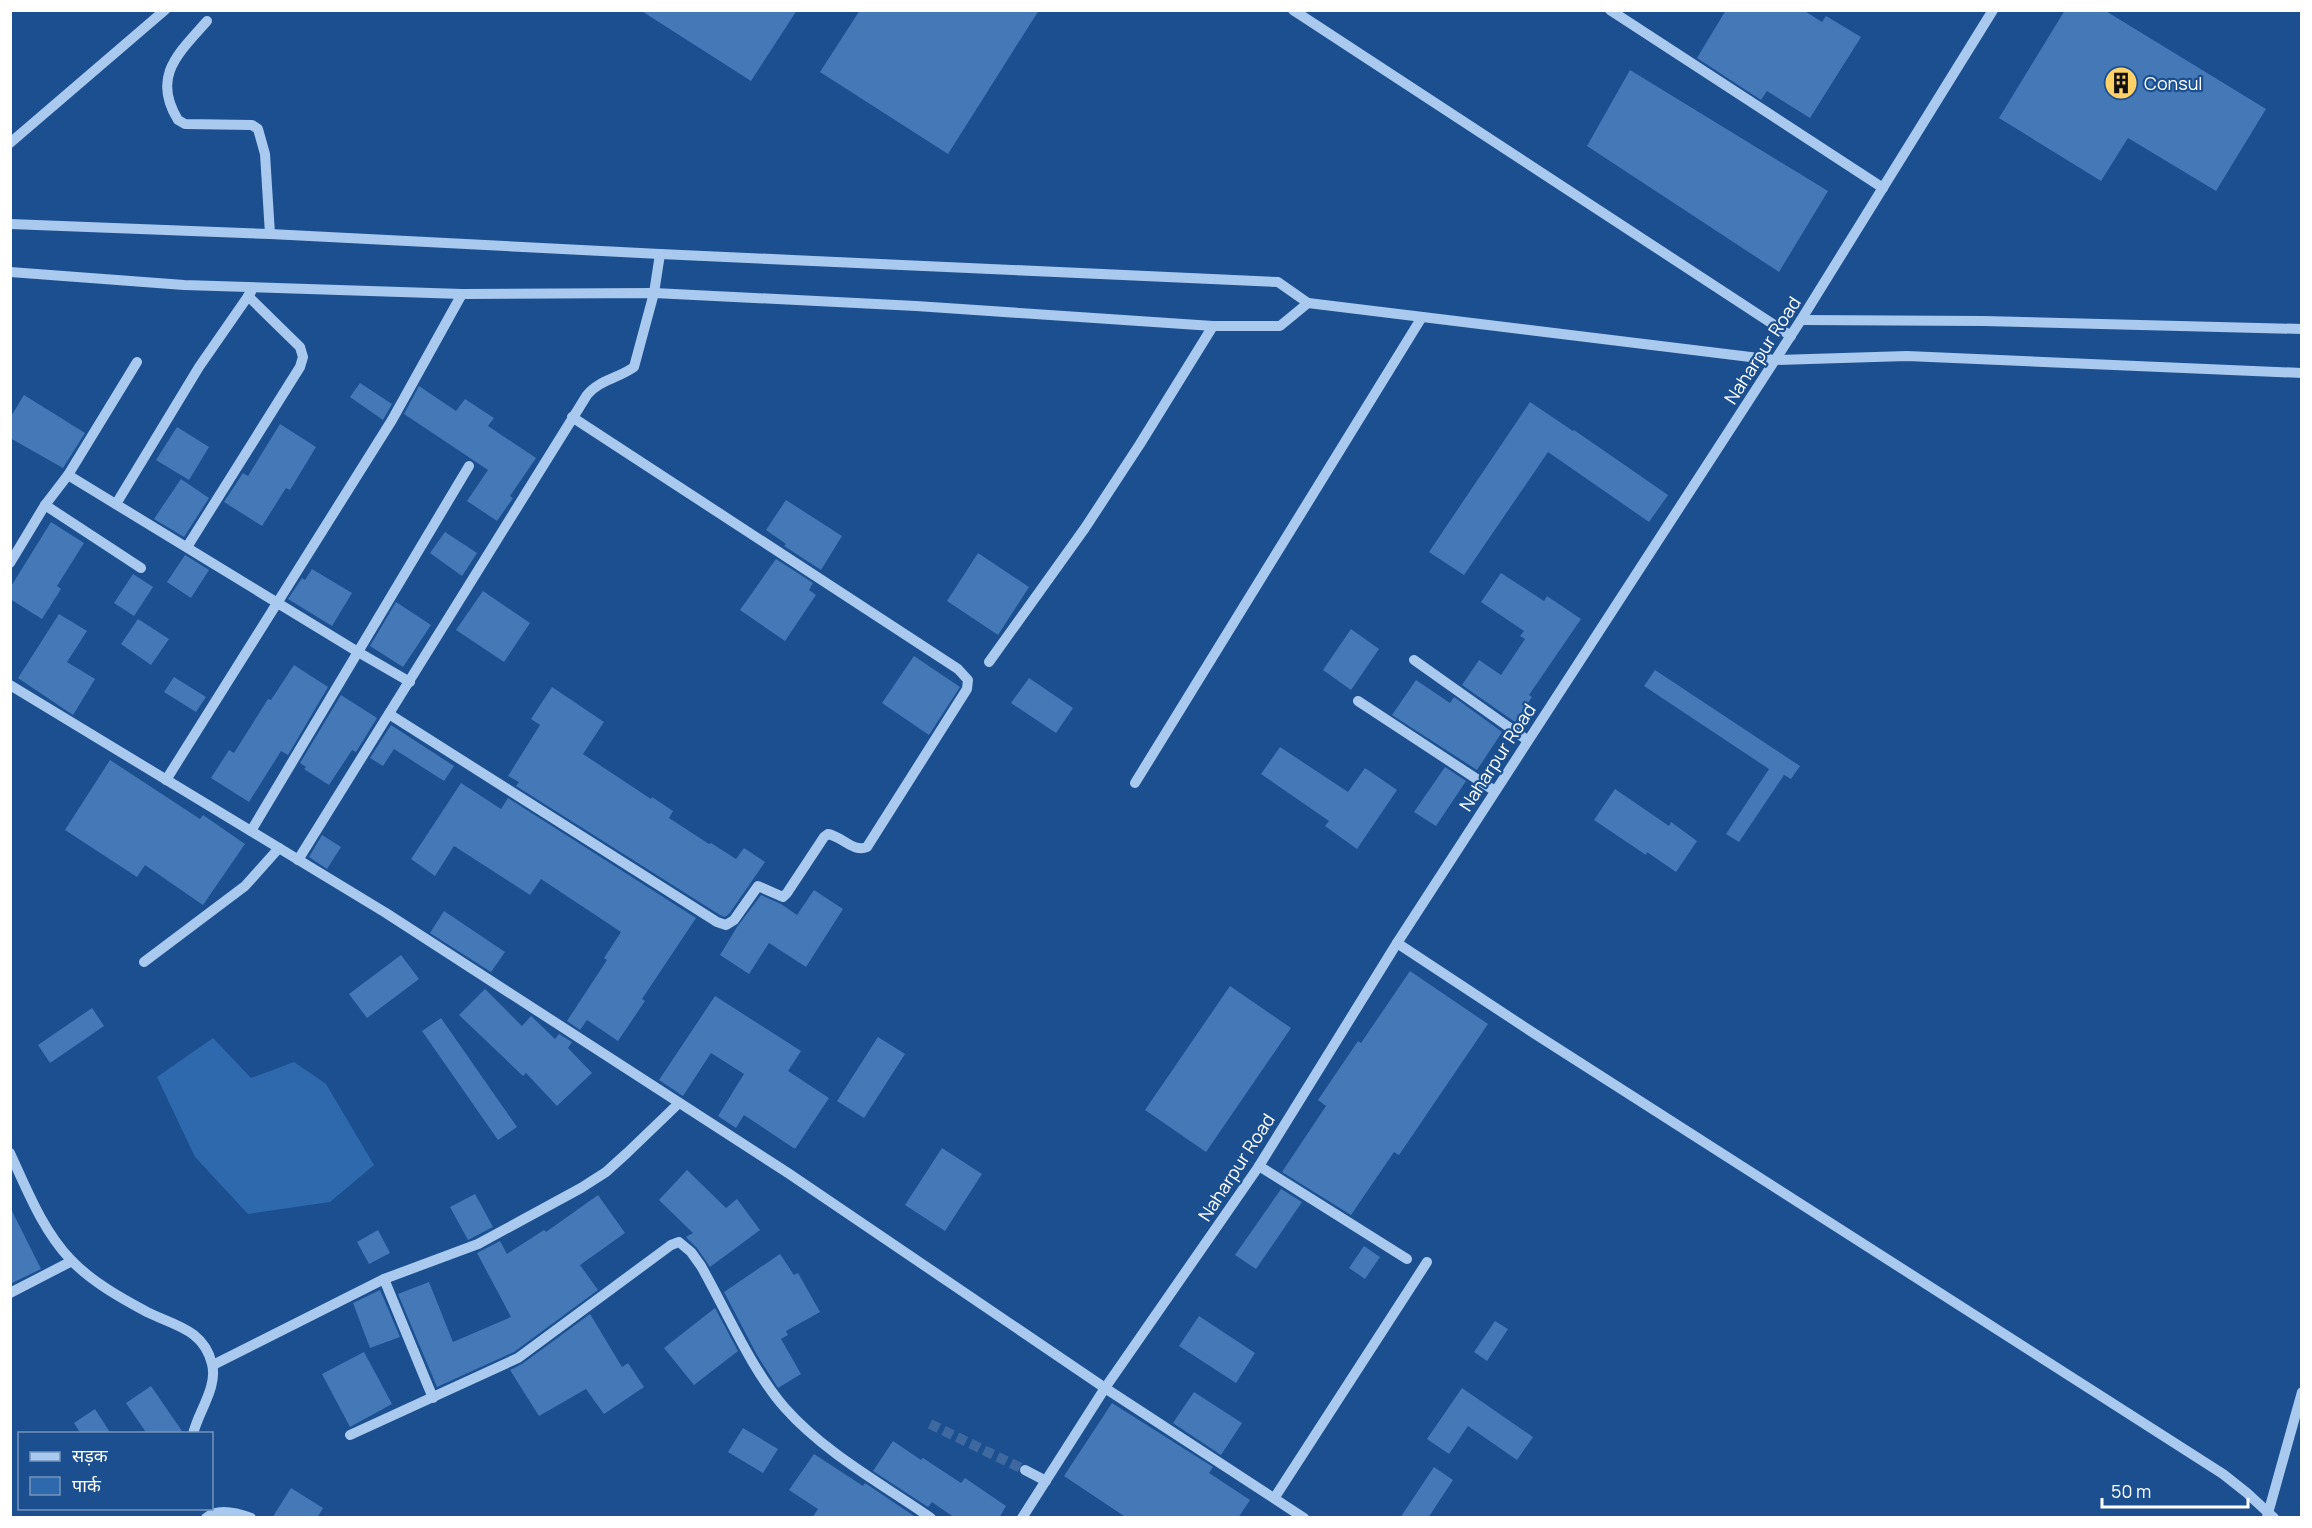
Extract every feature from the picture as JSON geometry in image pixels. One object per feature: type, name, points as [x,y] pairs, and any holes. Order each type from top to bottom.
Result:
[{"type":"street","points":[[10,143],[165,10]]},
{"type":"street","points":[[1293,10],[1791,336]]},
{"type":"street","points":[[1610,10],[1883,188]]},
{"type":"street","name":"Naharpur Road","points":[[1022,1518],[1105,1388],[1259,1166],[1397,943],[1527,740],[1791,336],[1993,10]]},
{"type":"street","points":[[207,21],[176,57],[170,69],[169,98],[178,120],[185,124],[252,125],[258,129],[265,154],[270,234]]},
{"type":"street","points":[[10,225],[270,234],[660,255],[1278,282],[1308,303],[1775,360],[1907,356],[2301,373]]},
{"type":"street","points":[[298,860],[572,417],[592,389],[625,374],[634,367],[654,293],[660,255]]},
{"type":"street","points":[[10,272],[252,292],[654,293],[916,306],[1213,326],[1280,326],[1308,303]]},
{"type":"street","points":[[116,504],[200,367],[252,292]]},
{"type":"street","points":[[186,547],[300,367],[303,357],[300,347],[252,292]]},
{"type":"street","points":[[166,780],[392,420],[462,294]]},
{"type":"street","points":[[1135,783],[1422,317]]},
{"type":"street","points":[[1801,320],[1994,321],[2301,329]]},
{"type":"street","points":[[989,662],[1091,519],[1213,326]]},
{"type":"street","points":[[10,563],[45,505],[68,475],[137,362]]},
{"type":"street","points":[[389,714],[717,922],[726,925],[734,920],[758,886],[783,897],[828,834],[835,835],[856,848],[867,847],[967,689],[968,680],[958,669],[572,417]]},
{"type":"street","points":[[251,831],[470,466]]},
{"type":"street","points":[[68,475],[410,682]]},
{"type":"street","points":[[45,505],[141,568]]},
{"type":"street","points":[[1414,660],[1527,740]]},
{"type":"street","points":[[10,685],[386,913],[678,1104],[788,1173],[1105,1388],[1304,1518]]},
{"type":"street","points":[[1358,701],[1495,791]]},
{"type":"street","points":[[144,962],[245,886],[279,848]]},
{"type":"street","points":[[1397,943],[1532,1032],[2204,1462],[2247,1492],[2269,1516]]},
{"type":"street","points":[[213,1365],[384,1279],[478,1244],[581,1188],[606,1172],[678,1104]]},
{"type":"street","points":[[10,1153],[30,1196],[72,1261],[106,1288],[149,1313],[173,1322],[193,1334],[207,1350],[213,1365],[212,1382],[194,1432]]},
{"type":"street","points":[[1259,1166],[1407,1259]]},
{"type":"street","points":[[350,1435],[530,1351],[671,1245],[680,1242],[692,1252],[701,1266],[749,1354],[785,1408],[814,1436],[931,1518]]},
{"type":"street","points":[[10,1293],[72,1261]]},
{"type":"street","points":[[1275,1497],[1427,1262]]},
{"type":"street","points":[[384,1279],[433,1398]]},
{"type":"street","points":[[2269,1516],[2301,1392]]},
{"type":"street","points":[[1025,1470],[1046,1480]]},
{"type":"street","points":[[208,1513],[236,1512],[251,1518]]},
{"type":"green space","points":[[213,1038],[251,1078],[294,1062],[326,1084],[374,1165],[330,1202],[248,1214],[195,1157],[157,1077]]},
{"type":"building","points":[[640,10],[797,10],[751,81]]},
{"type":"building","points":[[860,10],[1039,10],[948,154],[820,72]]},
{"type":"building","points":[[1726,10],[1803,10],[1822,22],[1826,16],[1861,37],[1810,118],[1767,91],[1761,100],[1697,58]]},
{"type":"building","name":"Consul","points":[[2065,10],[2104,10],[2266,109],[2216,191],[2128,138],[2101,181],[1999,118]]},
{"type":"building","points":[[1630,70],[1828,191],[1779,272],[1587,146]]},
{"type":"building","points":[[360,383],[392,404],[383,420],[350,397]]},
{"type":"building","points":[[419,386],[456,411],[465,399],[494,418],[488,426],[536,458],[510,496],[513,498],[497,521],[467,501],[488,470],[404,414]]},
{"type":"building","points":[[24,395],[85,433],[63,468],[10,438],[10,418]]},
{"type":"building","points":[[1530,402],[1668,495],[1649,522],[1548,452],[1464,575],[1429,552]]},
{"type":"building","points":[[280,424],[316,447],[290,490],[286,488],[262,526],[224,502],[243,473],[248,476]]},
{"type":"building","points":[[177,427],[209,447],[189,480],[156,460]]},
{"type":"building","points":[[181,479],[209,498],[184,537],[154,519]]},
{"type":"building","points":[[786,500],[842,536],[821,570],[784,546],[786,544],[766,530]]},
{"type":"building","points":[[51,522],[84,543],[57,586],[61,589],[42,619],[10,599],[10,588]]},
{"type":"building","points":[[445,532],[477,553],[462,576],[430,553]]},
{"type":"building","points":[[978,553],[1029,587],[998,635],[947,601]]},
{"type":"building","points":[[185,555],[209,570],[191,598],[167,582]]},
{"type":"building","points":[[776,559],[813,583],[809,590],[816,595],[785,641],[740,610]]},
{"type":"building","points":[[312,569],[352,593],[332,626],[288,599],[302,578],[305,580]]},
{"type":"building","points":[[1501,573],[1544,601],[1547,596],[1581,619],[1529,695],[1532,697],[1515,722],[1462,685],[1479,660],[1501,675],[1525,639],[1520,636],[1524,631],[1481,602]]},
{"type":"building","points":[[133,574],[153,587],[134,616],[114,603]]},
{"type":"building","points":[[483,591],[530,623],[504,662],[456,630]]},
{"type":"building","points":[[396,602],[431,625],[403,667],[370,646]]},
{"type":"building","points":[[59,614],[87,631],[67,662],[95,679],[73,715],[18,678]]},
{"type":"building","points":[[138,619],[169,639],[151,665],[121,644]]},
{"type":"building","points":[[1351,629],[1379,649],[1351,690],[1323,670]]},
{"type":"building","points":[[914,656],[960,687],[929,735],[882,703]]},
{"type":"building","points":[[294,665],[328,687],[288,755],[281,751],[249,802],[211,778],[229,750],[234,753],[268,699],[271,700]]},
{"type":"building","points":[[1655,670],[1800,766],[1791,779],[1784,775],[1739,842],[1726,834],[1769,769],[1644,686]]},
{"type":"building","points":[[174,677],[206,697],[196,712],[164,692]]},
{"type":"building","points":[[1029,678],[1073,708],[1056,733],[1011,703]]},
{"type":"building","points":[[1416,680],[1450,703],[1454,697],[1502,732],[1477,770],[1392,715]]},
{"type":"building","points":[[552,687],[604,722],[583,754],[673,811],[669,818],[709,844],[711,843],[736,859],[744,848],[765,862],[729,914],[725,917],[720,915],[516,786],[519,782],[508,776],[540,725],[531,719]]},
{"type":"building","points":[[341,695],[377,718],[356,752],[352,750],[329,785],[304,769],[306,767],[300,763]]},
{"type":"building","points":[[391,725],[454,766],[444,781],[394,749],[383,766],[370,758]]},
{"type":"building","points":[[1280,747],[1348,792],[1365,768],[1397,790],[1357,849],[1325,826],[1329,821],[1261,774]]},
{"type":"building","points":[[110,760],[200,819],[203,815],[245,844],[203,905],[145,865],[137,877],[65,830]]},
{"type":"building","points":[[1445,767],[1466,781],[1436,826],[1414,812]]},
{"type":"building","points":[[461,783],[501,809],[508,798],[696,918],[642,999],[645,1001],[618,1041],[587,1020],[580,1030],[567,1021],[607,960],[604,958],[621,932],[541,879],[530,895],[454,846],[435,876],[411,859]]},
{"type":"building","points":[[1615,789],[1669,826],[1671,822],[1697,841],[1676,872],[1594,820]]},
{"type":"building","points":[[322,835],[341,847],[327,869],[309,857]]},
{"type":"building","points":[[814,890],[843,909],[806,967],[769,943],[749,974],[720,955],[761,895],[781,904],[797,915]]},
{"type":"building","points":[[444,911],[505,952],[491,972],[430,933]]},
{"type":"building","points":[[401,955],[419,979],[367,1018],[349,994]]},
{"type":"building","points":[[1410,971],[1488,1024],[1399,1155],[1394,1152],[1351,1215],[1282,1172],[1326,1106],[1318,1100],[1358,1041],[1361,1043]]},
{"type":"building","points":[[1230,986],[1291,1028],[1206,1152],[1145,1110]]},
{"type":"building","points":[[485,989],[522,1026],[531,1016],[555,1039],[559,1034],[572,1042],[568,1048],[592,1073],[557,1106],[526,1073],[523,1076],[459,1015]]},
{"type":"building","points":[[715,996],[801,1051],[788,1071],[829,1098],[795,1149],[744,1115],[736,1128],[718,1116],[744,1074],[711,1053],[683,1096],[659,1080]]},
{"type":"building","points":[[92,1008],[104,1026],[50,1063],[38,1045]]},
{"type":"building","points":[[441,1018],[517,1127],[498,1140],[422,1031]]},
{"type":"building","points":[[878,1037],[905,1054],[864,1118],[837,1101]]},
{"type":"building","points":[[942,1148],[982,1174],[945,1231],[905,1205]]},
{"type":"building","points":[[687,1170],[726,1208],[737,1199],[760,1230],[710,1267],[686,1237],[693,1233],[659,1200]]},
{"type":"building","points":[[1281,1189],[1302,1202],[1256,1269],[1235,1255]]},
{"type":"building","points":[[475,1194],[493,1227],[468,1240],[450,1207]]},
{"type":"building","points":[[598,1195],[625,1233],[580,1265],[598,1290],[514,1352],[437,1387],[398,1294],[429,1282],[453,1342],[511,1317],[477,1253],[500,1241],[507,1254],[544,1230],[546,1232]]},
{"type":"building","points":[[10,1207],[41,1269],[10,1284]]},
{"type":"building","points":[[378,1230],[390,1253],[369,1264],[357,1242]]},
{"type":"building","points":[[1364,1246],[1380,1257],[1365,1279],[1349,1268]]},
{"type":"building","points":[[780,1254],[794,1275],[798,1273],[820,1312],[786,1331],[788,1335],[781,1339],[801,1374],[778,1388],[757,1355],[724,1292]]},
{"type":"building","points":[[380,1290],[400,1337],[370,1348],[353,1303]]},
{"type":"building","points":[[715,1308],[738,1351],[694,1385],[664,1348]]},
{"type":"building","points":[[590,1314],[622,1367],[628,1363],[644,1387],[604,1414],[586,1389],[539,1416],[510,1370],[522,1364]]},
{"type":"building","points":[[1199,1316],[1255,1353],[1236,1383],[1179,1346]]},
{"type":"building","points":[[1495,1321],[1508,1329],[1487,1361],[1474,1352]]},
{"type":"building","points":[[364,1352],[392,1404],[350,1427],[322,1374]]},
{"type":"building","points":[[151,1386],[183,1432],[146,1432],[126,1403]]},
{"type":"building","points":[[1462,1388],[1533,1437],[1517,1460],[1468,1426],[1449,1454],[1427,1439]]},
{"type":"building","points":[[1194,1392],[1242,1423],[1221,1455],[1173,1423]]},
{"type":"building","points":[[1112,1403],[1213,1467],[1209,1473],[1250,1500],[1238,1518],[1127,1518],[1064,1476]]},
{"type":"building","points":[[95,1409],[110,1432],[80,1432],[74,1423]]},
{"type":"building","points":[[743,1428],[778,1449],[763,1473],[728,1452]]},
{"type":"building","points":[[893,1441],[961,1483],[965,1478],[1006,1506],[999,1518],[955,1518],[932,1502],[928,1507],[873,1471]]},
{"type":"building","points":[[814,1454],[863,1486],[865,1483],[917,1518],[812,1518],[818,1509],[789,1490]]},
{"type":"building","points":[[1434,1467],[1453,1480],[1428,1518],[1400,1518]]},
{"type":"building","points":[[291,1488],[323,1508],[317,1518],[272,1518]]},
{"type":"tunnel","points":[[930,1424],[1025,1470]]},
{"type":"place","name":"Consul","points":[[2121,83]]}]
